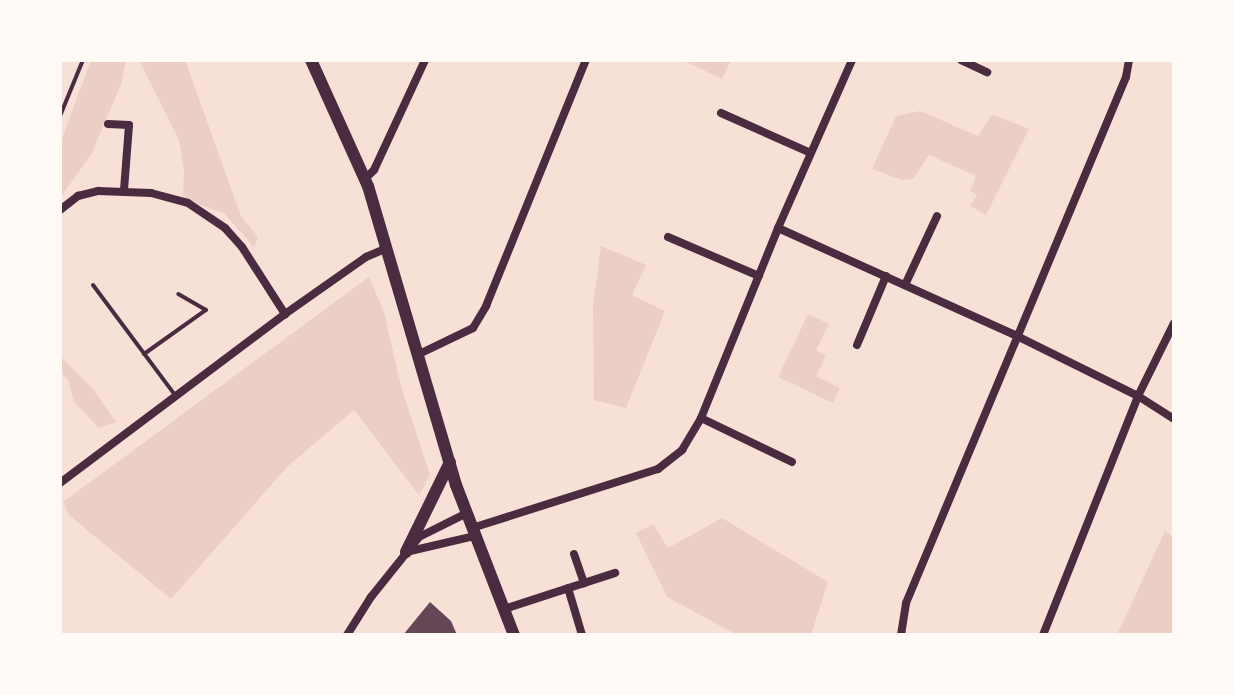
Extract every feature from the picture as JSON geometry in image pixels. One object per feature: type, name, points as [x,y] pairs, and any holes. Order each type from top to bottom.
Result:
[{"type":"main road","points":[[311,60],[365,179],[450,462],[473,532],[514,635]]},
{"type":"main road","points":[[406,552],[450,462]]},
{"type":"street","points":[[365,179],[374,170],[425,60]]},
{"type":"street","points":[[417,355],[473,328],[486,306],[586,60]]},
{"type":"street","points":[[406,552],[658,469],[682,450],[701,418],[778,228],[852,60]]},
{"type":"street","points":[[961,60],[987,72]]},
{"type":"street","points":[[901,635],[906,603],[1015,335],[1126,77],[1129,60]]},
{"type":"street","points":[[721,113],[811,153]]},
{"type":"street","points":[[108,124],[129,125],[124,190]]},
{"type":"street","points":[[60,210],[78,196],[124,190],[188,203],[225,228],[242,247],[285,314]]},
{"type":"street","points":[[905,285],[937,216]]},
{"type":"street","points":[[778,228],[1015,335],[1138,396],[1174,419]]},
{"type":"street","points":[[668,237],[759,276]]},
{"type":"street","points":[[60,483],[285,314],[366,257],[387,248]]},
{"type":"street","points":[[857,345],[886,276]]},
{"type":"street","points":[[1043,635],[1138,396],[1174,323]]},
{"type":"street","points":[[701,418],[792,462]]},
{"type":"street","points":[[347,635],[419,537],[467,513]]},
{"type":"street","points":[[574,554],[584,583]]},
{"type":"street","points":[[504,609],[615,573]]},
{"type":"street","points":[[568,588],[582,635]]},
{"type":"lane","points":[[60,116],[83,60]]},
{"type":"lane","points":[[93,285],[177,397]]},
{"type":"lane","points":[[144,354],[206,310],[203,305],[178,294]]},
{"type":"shaded area","points":[[91,60],[126,60],[122,82],[91,155],[60,198],[60,144]]},
{"type":"shaded area","points":[[139,60],[185,60],[241,216],[258,237],[254,247],[224,213],[183,199],[184,171],[179,140]]},
{"type":"shaded area","points":[[682,60],[731,60],[722,79]]},
{"type":"shaded area","points":[[920,111],[978,136],[992,114],[1029,129],[986,215],[970,206],[977,195],[970,191],[976,176],[929,155],[913,179],[902,180],[872,169],[896,116]]},
{"type":"shaded area","points":[[601,246],[646,265],[632,295],[665,311],[626,408],[594,400],[593,306]]},
{"type":"shaded area","points":[[369,277],[384,312],[401,386],[430,475],[419,495],[354,410],[287,467],[171,599],[70,516],[63,502]]},
{"type":"shaded area","points":[[808,314],[829,324],[816,350],[826,356],[816,376],[840,388],[833,403],[778,377]]},
{"type":"shaded area","points":[[60,356],[93,389],[116,422],[99,428],[74,402],[68,380],[60,372]]},
{"type":"shaded area","points":[[722,518],[828,582],[811,635],[737,635],[667,597],[636,533],[653,524],[668,548]]},
{"type":"shaded area","points":[[1165,531],[1174,538],[1174,635],[1117,635]]},
{"type":"building","points":[[430,602],[451,621],[457,635],[403,635]]}]
